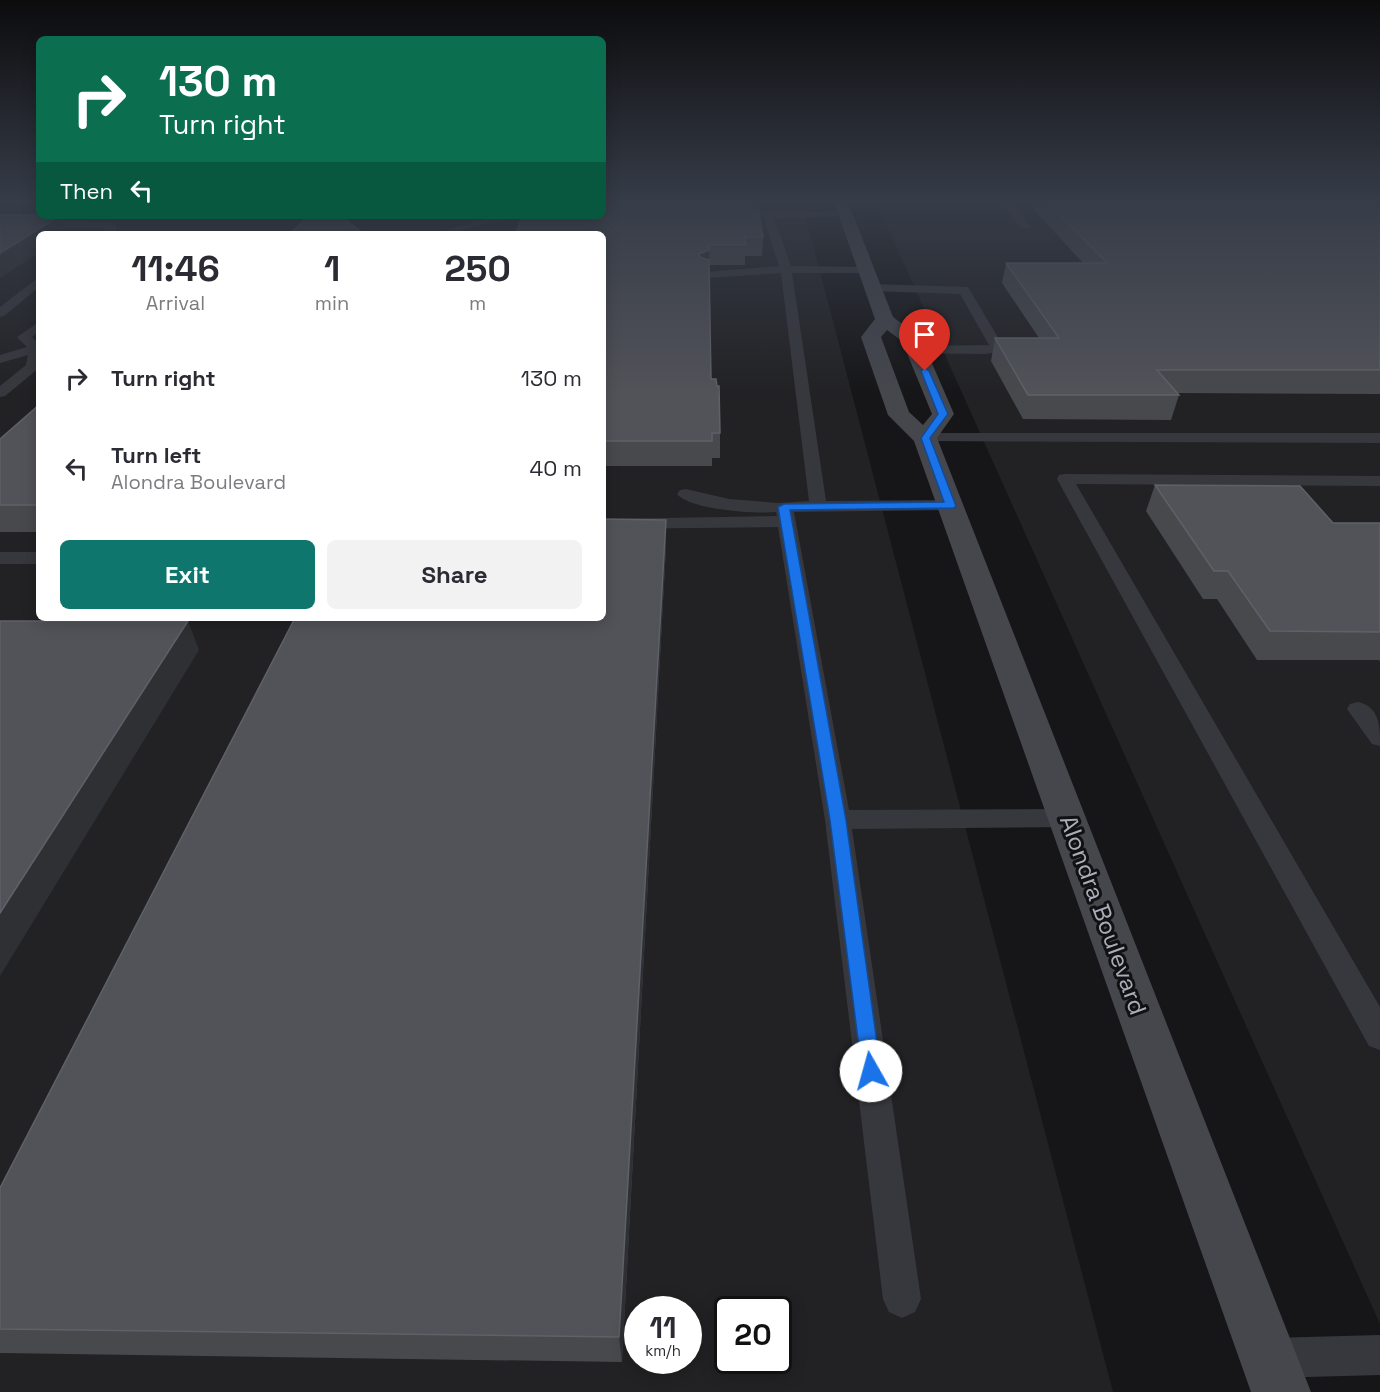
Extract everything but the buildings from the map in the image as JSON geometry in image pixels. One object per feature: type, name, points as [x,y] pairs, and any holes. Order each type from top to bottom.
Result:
[{"type":"main road","points":[[864,264],[885,320],[911,338],[943,414],[925,438]]},
{"type":"main road","name":"Alondra Boulevard","points":[[885,320],[871,337],[898,415],[925,438],[1275,1375]]},
{"type":"lane","points":[[784,264],[818,507]]},
{"type":"lane","points":[[707,275],[786,269],[866,270]]},
{"type":"lane","points":[[0,313],[36,283]]},
{"type":"lane","points":[[873,288],[960,289],[964,291],[996,346],[993,349],[916,350]]},
{"type":"lane","points":[[36,328],[24,338],[36,348]]},
{"type":"lane","points":[[0,359],[36,348]]},
{"type":"lane","points":[[0,393],[33,367],[36,348]]},
{"type":"lane","points":[[925,438],[1380,438]]},
{"type":"lane","points":[[1380,481],[1065,479],[1380,1036]]},
{"type":"lane","points":[[686,494],[703,501],[785,514]]},
{"type":"lane","points":[[606,524],[785,514],[818,507],[950,506]]},
{"type":"lane","points":[[785,514],[838,820],[902,1299]]},
{"type":"lane","points":[[0,558],[36,558]]},
{"type":"lane","points":[[1358,710],[1380,738]]},
{"type":"lane","points":[[838,820],[1067,818]]},
{"type":"lane","points":[[1275,1375],[1380,1355]]},
{"type":"shaded area","points":[[0,264],[36,264],[36,621],[606,621],[606,264],[818,264],[1113,1392],[0,1392]]},
{"type":"shaded area","points":[[904,264],[1380,264],[1380,1324]]},
{"type":"route","points":[[871,1071],[838,820],[784,507],[950,506],[925,438],[943,414],[925,371]]}]
